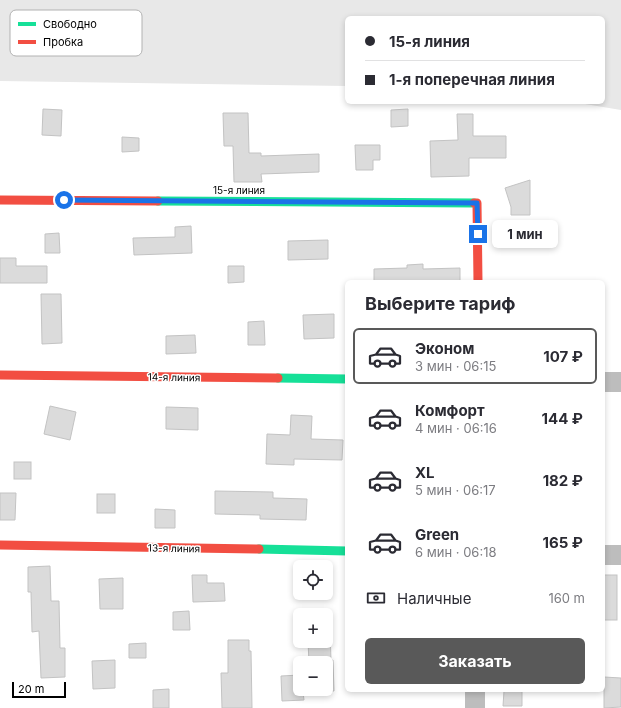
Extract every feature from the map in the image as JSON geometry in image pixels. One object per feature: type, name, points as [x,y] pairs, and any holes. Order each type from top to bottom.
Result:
[{"type":"street","name":"15-я линия","points":[[0,200],[477,203],[478,280]]},
{"type":"street","name":"14-я линия","points":[[0,375],[345,379]]},
{"type":"street","points":[[605,382],[621,382]]},
{"type":"street","name":"13-я линия","points":[[0,545],[345,551]]},
{"type":"street","points":[[605,555],[621,555]]},
{"type":"street","points":[[475,692],[475,708]]},
{"type":"shaded area","points":[[0,0],[621,0],[621,110],[585,104],[605,104],[605,16],[345,16],[345,86],[0,81]]},
{"type":"building","points":[[43,109],[62,110],[61,136],[42,135]]},
{"type":"building","points":[[408,109],[408,126],[391,127],[391,110]]},
{"type":"building","points":[[223,113],[248,113],[249,153],[261,153],[261,156],[319,154],[319,172],[261,174],[262,182],[234,182],[233,146],[224,146]]},
{"type":"building","points":[[457,114],[473,114],[473,136],[506,136],[506,158],[469,158],[469,176],[431,177],[430,141],[458,140]]},
{"type":"building","points":[[122,137],[139,138],[139,151],[122,152]]},
{"type":"building","points":[[355,145],[380,145],[380,160],[373,160],[373,170],[356,170]]},
{"type":"building","points":[[530,180],[530,215],[511,215],[511,207],[505,188]]},
{"type":"building","points":[[191,226],[192,253],[134,255],[133,238],[175,237],[175,227]]},
{"type":"building","points":[[59,233],[60,253],[45,253],[45,234]]},
{"type":"building","points":[[328,240],[328,259],[288,260],[288,241]]},
{"type":"building","points":[[0,258],[16,258],[16,266],[47,266],[47,283],[0,283]]},
{"type":"building","points":[[423,264],[423,269],[460,268],[460,280],[374,280],[374,269],[407,268],[407,265]]},
{"type":"building","points":[[228,266],[244,266],[244,282],[228,283]]},
{"type":"building","points":[[41,294],[61,294],[62,343],[42,344]]},
{"type":"building","points":[[334,314],[334,338],[304,339],[303,315]]},
{"type":"building","points":[[264,321],[265,345],[248,345],[248,322]]},
{"type":"building","points":[[195,335],[196,353],[166,354],[166,336]]},
{"type":"building","points":[[50,406],[76,412],[70,440],[44,434]]},
{"type":"building","points":[[166,407],[198,408],[198,430],[166,429]]},
{"type":"building","points":[[291,415],[312,416],[311,439],[343,440],[342,460],[294,459],[294,465],[266,464],[267,434],[290,435]]},
{"type":"building","points":[[14,462],[31,462],[31,479],[14,479]]},
{"type":"building","points":[[215,491],[273,492],[273,498],[307,499],[306,520],[260,519],[260,515],[215,514]]},
{"type":"building","points":[[0,493],[16,493],[15,520],[0,520]]},
{"type":"building","points":[[97,494],[115,494],[115,513],[97,513]]},
{"type":"building","points":[[155,509],[175,510],[175,528],[155,528]]},
{"type":"building","points":[[50,566],[51,601],[59,601],[60,648],[65,648],[65,677],[41,678],[39,631],[32,632],[31,592],[28,592],[28,567]]},
{"type":"building","points":[[192,575],[207,575],[207,583],[224,583],[225,601],[193,602]]},
{"type":"building","points":[[605,575],[617,575],[617,620],[605,620]]},
{"type":"building","points":[[123,578],[123,609],[100,609],[99,579]]},
{"type":"building","points":[[189,611],[190,630],[173,630],[173,612]]},
{"type":"building","points":[[228,640],[249,640],[249,651],[251,651],[252,708],[222,708],[221,673],[228,673]]},
{"type":"building","points":[[146,643],[146,658],[129,658],[129,644]]},
{"type":"building","points":[[308,648],[331,648],[331,656],[309,656]]},
{"type":"building","points":[[115,660],[115,688],[93,689],[92,661]]},
{"type":"building","points":[[333,660],[334,691],[333,691]]},
{"type":"building","points":[[293,675],[293,696],[304,696],[304,700],[282,701],[281,676]]},
{"type":"building","points":[[605,677],[621,678],[621,707],[604,708]]},
{"type":"building","points":[[169,689],[169,708],[153,708],[153,690]]},
{"type":"building","points":[[504,692],[522,692],[522,706],[503,706]]},
{"type":"traffic: fast","points":[[158,201],[474,203]]},
{"type":"traffic: fast","points":[[278,378],[345,379]]},
{"type":"traffic: fast","points":[[259,549],[345,551]]},
{"type":"traffic: jam","points":[[0,200],[158,201]]},
{"type":"traffic: jam","points":[[474,203],[477,203],[478,280]]},
{"type":"traffic: jam","points":[[0,375],[278,378]]},
{"type":"traffic: jam","points":[[0,545],[259,549]]},
{"type":"route","points":[[64,200],[477,203],[478,234]]}]
